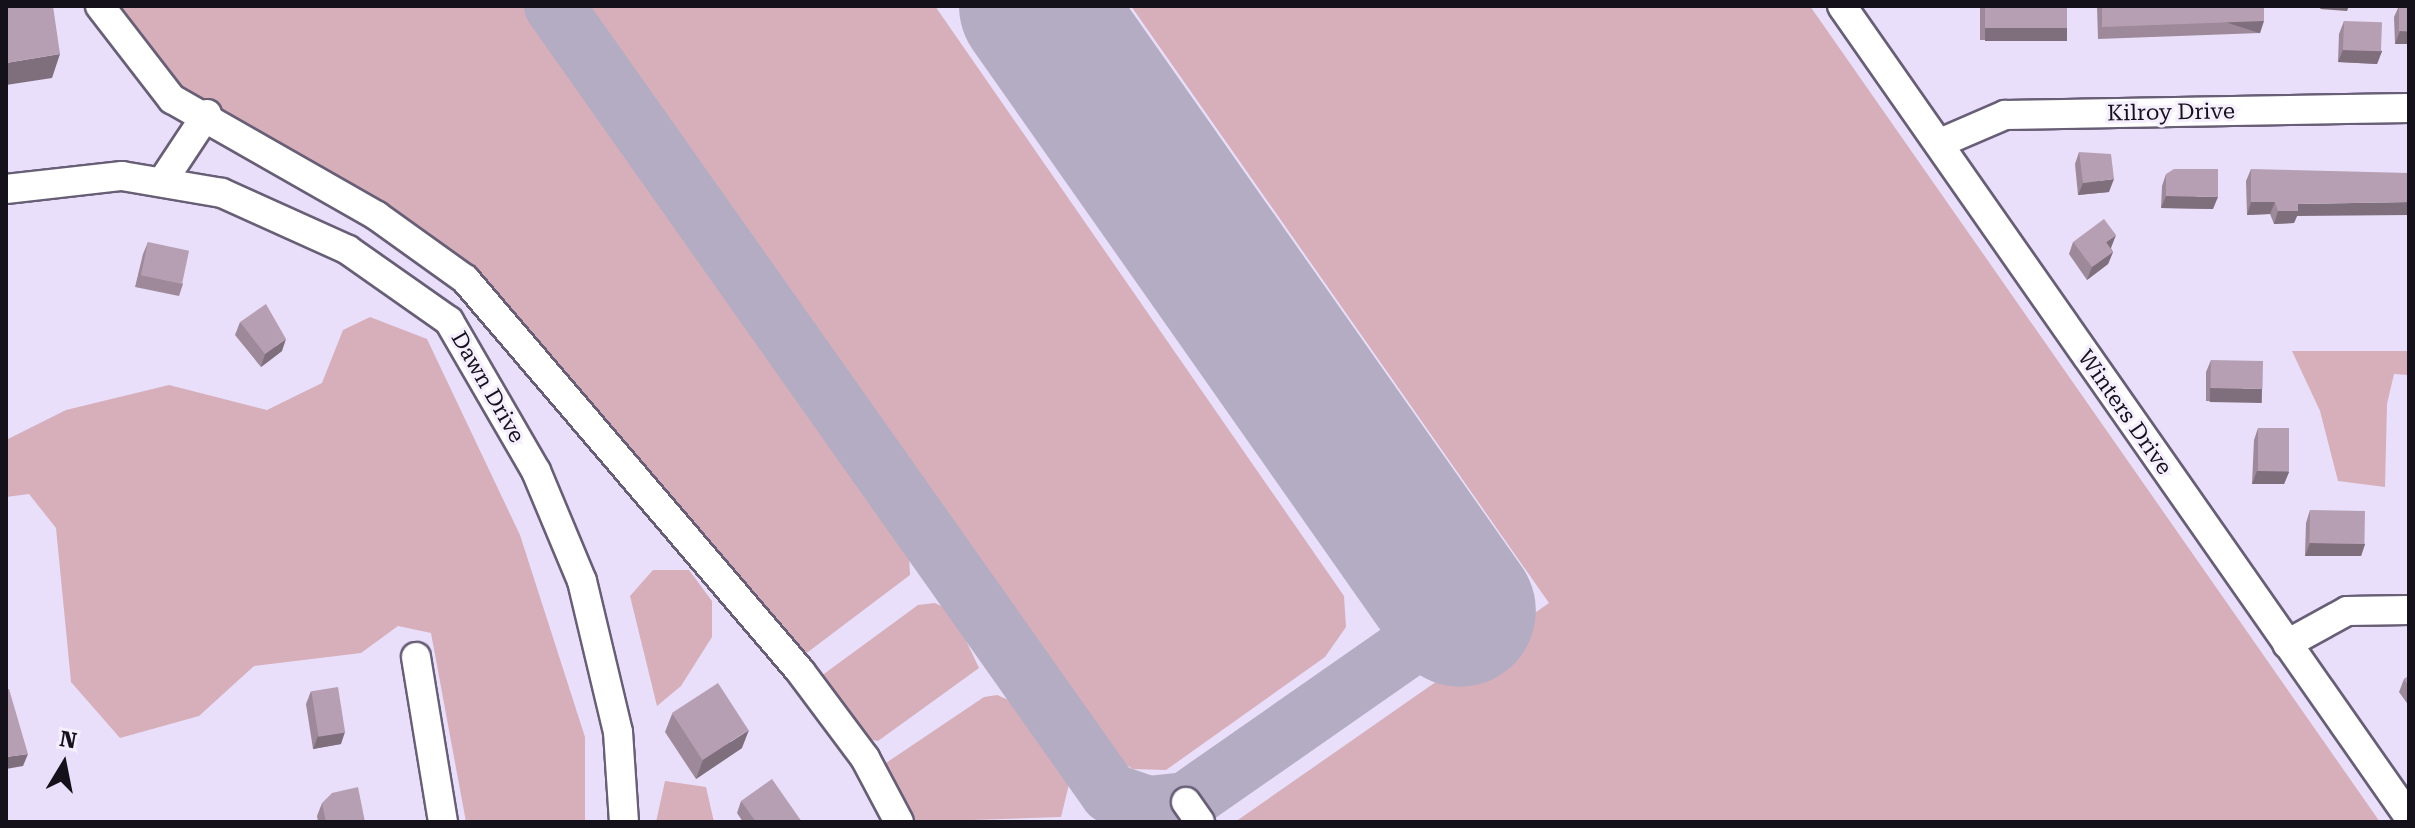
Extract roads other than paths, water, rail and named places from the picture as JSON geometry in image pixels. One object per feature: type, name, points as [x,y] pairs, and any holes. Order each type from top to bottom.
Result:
[{"type":"street","points":[[100,6],[172,99],[207,114],[259,155],[377,216],[465,279],[800,671],[865,758],[899,822]]},
{"type":"street","name":"Winters Drive","points":[[1842,6],[2409,817]]},
{"type":"street","name":"Kilroy Drive","points":[[1940,143],[2005,115],[2409,108]]},
{"type":"street","points":[[164,179],[207,114]]},
{"type":"street","name":"Dawn Drive","points":[[6,189],[164,179],[222,193],[348,250],[449,321],[536,471],[582,581],[618,732],[624,822]]},
{"type":"street","points":[[2287,644],[2347,611],[2409,610]]},
{"type":"street","points":[[416,657],[443,822]]}]
